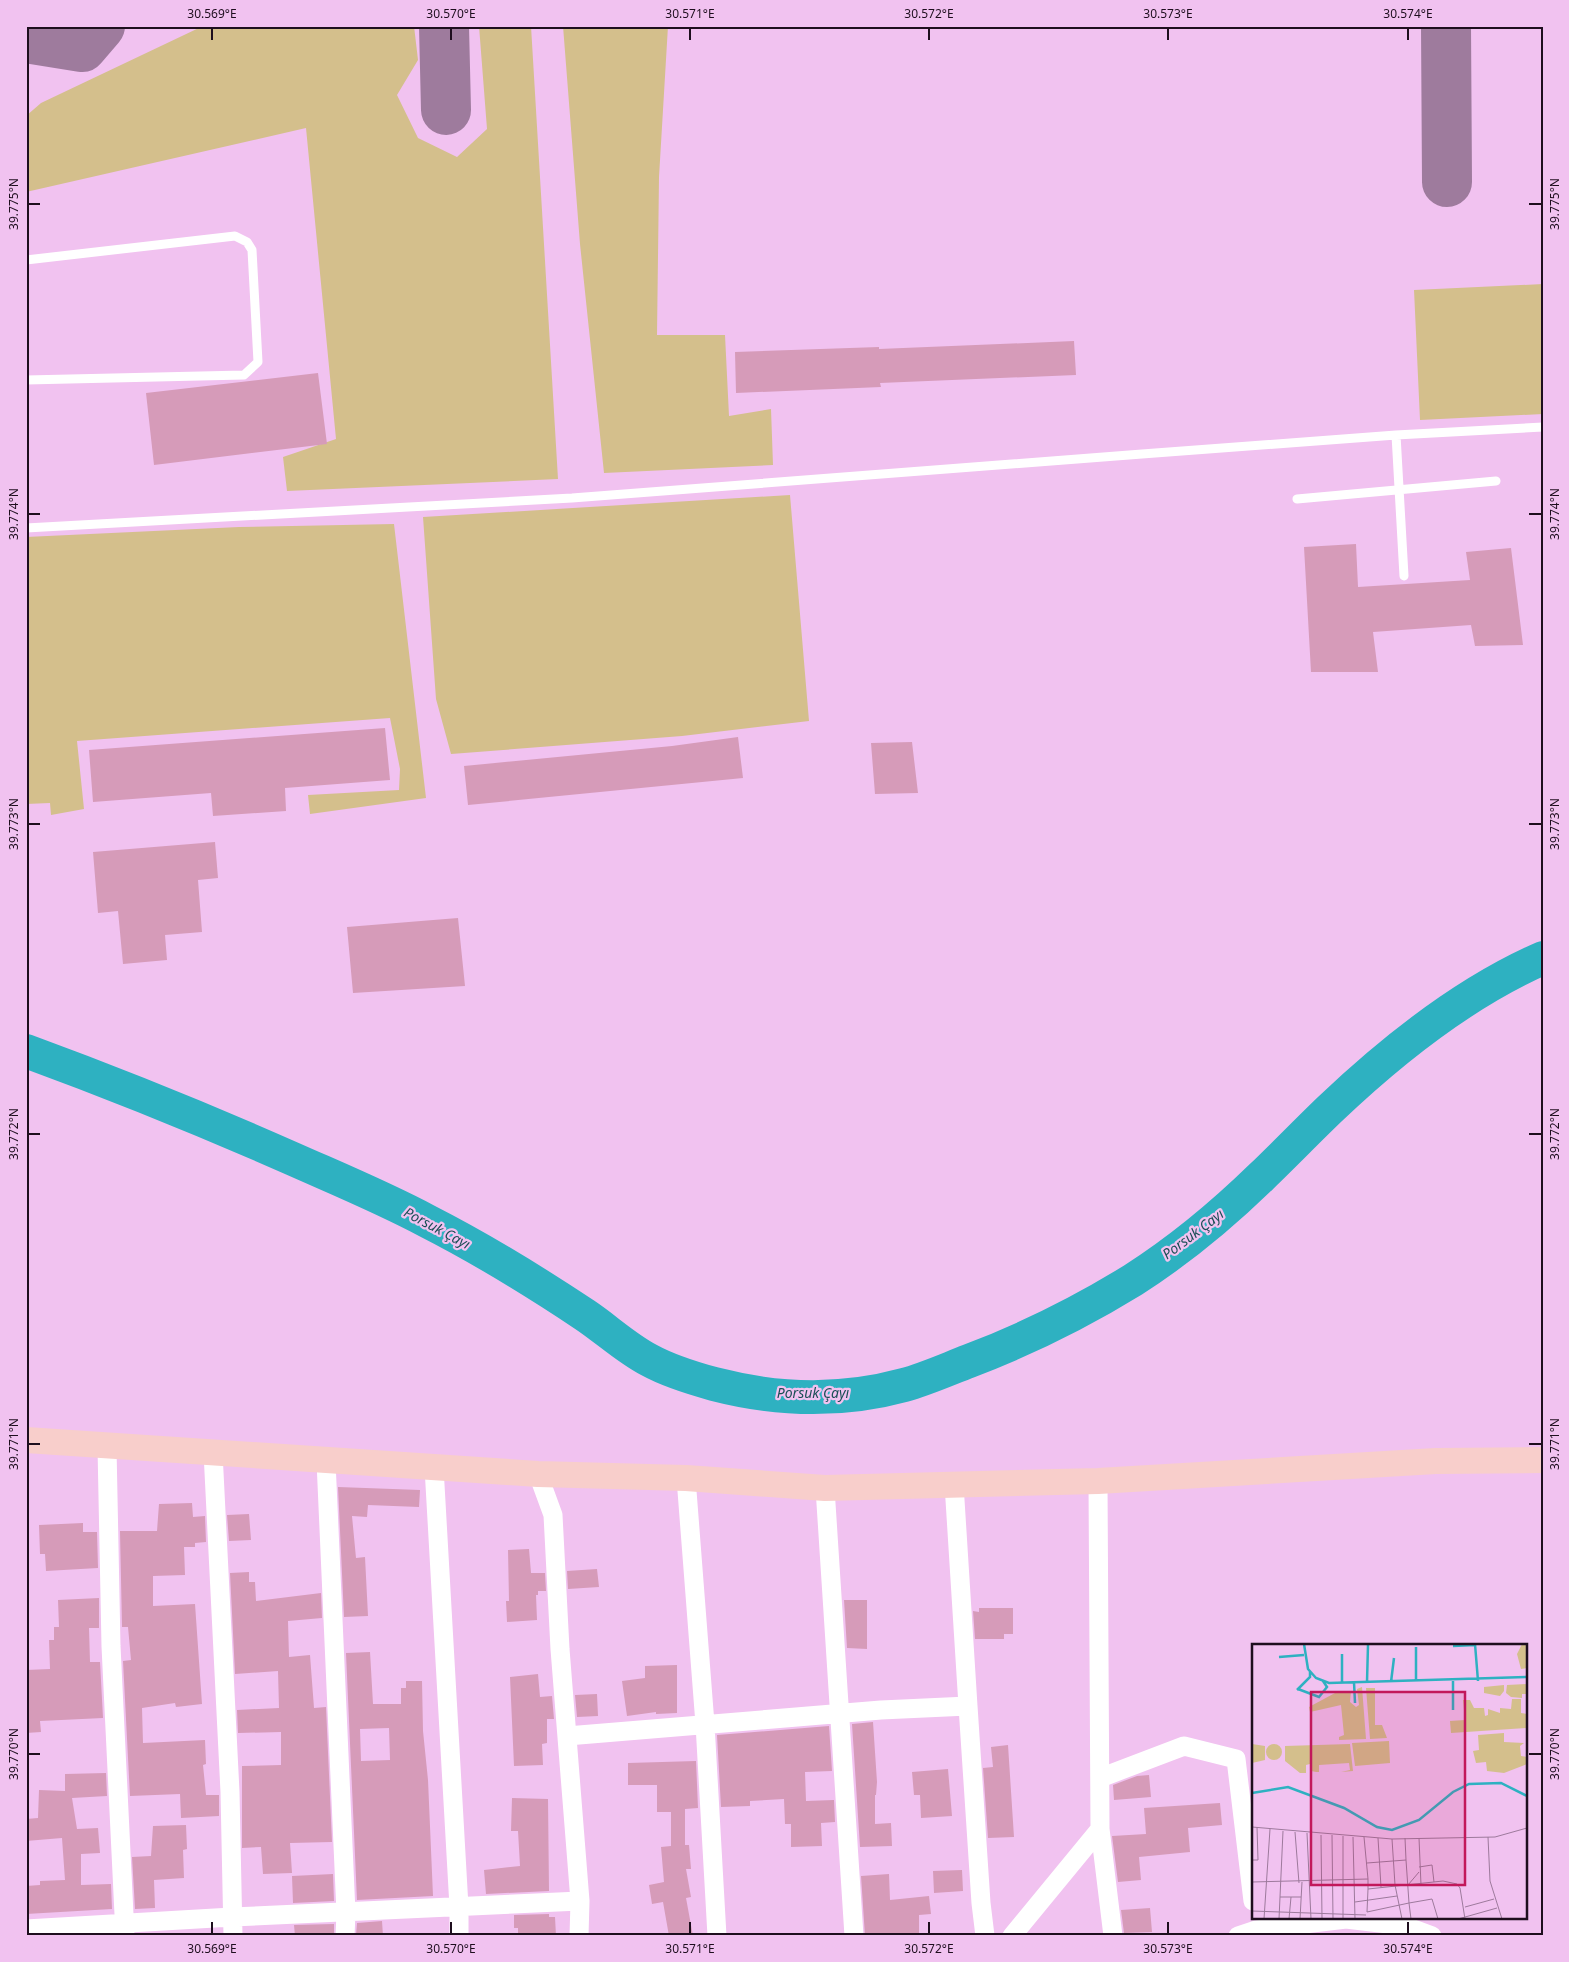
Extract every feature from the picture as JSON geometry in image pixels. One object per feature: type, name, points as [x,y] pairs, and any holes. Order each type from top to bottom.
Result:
[{"type":"street","points":[[26,1440],[107,1447],[213,1452],[538,1474],[686,1478],[825,1488],[1098,1481],[1436,1461],[1543,1460]]},
{"type":"street","points":[[107,1447],[111,1646],[125,1930]]},
{"type":"street","points":[[213,1452],[230,1792],[233,1936]]},
{"type":"street","points":[[326,1461],[346,1913],[345,1936]]},
{"type":"street","points":[[434,1467],[459,1907],[458,1936]]},
{"type":"street","points":[[538,1474],[553,1515],[580,1900],[579,1936]]},
{"type":"street","points":[[686,1478],[705,1724],[717,1936]]},
{"type":"street","points":[[1098,1481],[1100,1829],[1113,1936]]},
{"type":"street","points":[[954,1484],[981,1903],[985,1936]]},
{"type":"street","points":[[825,1488],[838,1713],[854,1936]]},
{"type":"street","points":[[567,1736],[838,1713],[968,1706]]},
{"type":"street","points":[[1100,1778],[1184,1746],[1236,1759],[1252,1893]]},
{"type":"street","points":[[1012,1936],[1100,1829]]},
{"type":"street","points":[[26,1929],[125,1930],[232,1917],[346,1913],[580,1900]]},
{"type":"street","points":[[1238,1936],[1256,1924],[1328,1920]]},
{"type":"street","points":[[1354,1920],[1404,1926],[1432,1936]]},
{"type":"lane","points":[[26,260],[235,236],[247,242],[252,250],[258,362],[244,375],[26,380]]},
{"type":"lane","points":[[26,528],[572,498],[1396,435],[1543,427]]},
{"type":"lane","points":[[1396,435],[1404,576]]},
{"type":"lane","points":[[1297,499],[1496,481]]},
{"type":"shaded area","points":[[203,26],[414,26],[418,60],[397,95],[418,138],[457,157],[487,129],[479,26],[531,26],[558,479],[287,491],[283,457],[336,439],[306,128],[26,192],[26,116],[41,103]]},
{"type":"shaded area","points":[[563,26],[668,26],[659,177],[657,335],[725,335],[729,416],[771,409],[773,465],[604,473],[580,244]]},
{"type":"shaded area","points":[[1543,284],[1543,414],[1420,420],[1414,290]]},
{"type":"shaded area","points":[[790,495],[809,721],[682,736],[451,754],[436,699],[423,517]]},
{"type":"shaded area","points":[[394,524],[426,798],[310,814],[308,795],[399,790],[400,769],[390,718],[77,741],[84,809],[51,815],[50,803],[26,804],[26,537],[239,527]]},
{"type":"building","points":[[1074,341],[1076,375],[880,383],[881,387],[736,393],[735,352],[879,347],[879,349]]},
{"type":"building","points":[[318,373],[327,444],[154,465],[146,393]]},
{"type":"building","points":[[1356,544],[1358,587],[1470,580],[1466,552],[1511,548],[1523,645],[1475,646],[1471,625],[1373,632],[1378,672],[1311,672],[1304,547]]},
{"type":"building","points":[[385,728],[390,780],[285,788],[286,811],[213,816],[211,793],[93,802],[89,750]]},
{"type":"building","points":[[738,737],[743,778],[468,805],[464,766],[672,746]]},
{"type":"building","points":[[912,742],[918,793],[875,794],[871,743]]},
{"type":"building","points":[[215,842],[218,878],[198,880],[202,932],[165,935],[167,960],[123,964],[118,911],[98,913],[93,852]]},
{"type":"building","points":[[458,918],[465,986],[353,993],[347,927]]},
{"type":"building","points":[[338,1487],[420,1490],[419,1507],[368,1505],[367,1517],[352,1516],[356,1558],[365,1557],[368,1616],[344,1617]]},
{"type":"building","points":[[192,1503],[193,1517],[205,1516],[206,1542],[195,1543],[195,1547],[184,1547],[185,1575],[153,1576],[153,1606],[195,1604],[202,1704],[176,1707],[175,1703],[142,1708],[143,1743],[205,1740],[206,1764],[203,1765],[206,1795],[219,1795],[219,1816],[181,1818],[180,1794],[130,1796],[123,1661],[131,1660],[128,1627],[122,1627],[120,1531],[157,1531],[159,1504]]},
{"type":"building","points":[[249,1514],[251,1540],[229,1541],[227,1515]]},
{"type":"building","points":[[83,1523],[83,1532],[97,1532],[98,1568],[46,1571],[45,1554],[40,1554],[39,1525]]},
{"type":"building","points":[[529,1549],[531,1573],[545,1573],[546,1591],[538,1591],[538,1595],[536,1595],[537,1620],[507,1622],[506,1601],[509,1601],[508,1550]]},
{"type":"building","points":[[597,1569],[599,1587],[568,1589],[567,1571]]},
{"type":"building","points":[[249,1572],[249,1582],[255,1582],[256,1601],[321,1593],[322,1618],[288,1621],[289,1657],[310,1655],[314,1708],[326,1707],[332,1842],[290,1843],[292,1873],[263,1874],[261,1847],[242,1848],[242,1766],[281,1765],[281,1732],[238,1733],[237,1710],[279,1708],[278,1671],[235,1674],[230,1573]]},
{"type":"building","points":[[99,1598],[99,1628],[89,1628],[90,1662],[100,1662],[103,1718],[40,1721],[41,1732],[26,1733],[26,1670],[50,1669],[49,1640],[54,1640],[54,1627],[59,1627],[58,1600]]},
{"type":"building","points":[[844,1600],[867,1600],[867,1649],[847,1648]]},
{"type":"building","points":[[979,1608],[1013,1608],[1013,1634],[1004,1634],[1004,1639],[975,1639],[973,1611],[979,1612]]},
{"type":"building","points":[[370,1652],[373,1704],[401,1704],[401,1688],[406,1688],[406,1681],[422,1681],[423,1731],[428,1780],[433,1896],[357,1900],[346,1653]],"holes":[[[389,1728],[390,1760],[361,1761],[360,1729]]]},
{"type":"building","points":[[677,1665],[677,1713],[656,1714],[656,1712],[627,1716],[622,1681],[645,1678],[645,1666]]},
{"type":"building","points":[[538,1674],[540,1697],[552,1696],[554,1719],[547,1719],[547,1743],[542,1744],[543,1765],[514,1766],[510,1677]]},
{"type":"building","points":[[597,1694],[598,1716],[577,1717],[575,1695]]},
{"type":"building","points":[[873,1722],[877,1782],[875,1824],[891,1823],[892,1846],[860,1847],[852,1724]]},
{"type":"building","points":[[829,1726],[832,1771],[805,1772],[806,1801],[834,1800],[835,1822],[821,1823],[822,1846],[791,1847],[791,1824],[785,1824],[784,1799],[750,1801],[750,1806],[721,1807],[717,1735]]},
{"type":"building","points":[[1008,1745],[1014,1837],[988,1838],[983,1768],[993,1767],[991,1747]]},
{"type":"building","points":[[696,1761],[698,1808],[685,1809],[685,1845],[689,1845],[691,1869],[686,1869],[691,1897],[686,1898],[693,1936],[669,1936],[663,1902],[652,1904],[649,1885],[664,1882],[661,1847],[671,1846],[671,1812],[657,1812],[657,1785],[628,1785],[628,1763]]},
{"type":"building","points":[[948,1769],[952,1816],[921,1818],[920,1795],[914,1795],[912,1772]]},
{"type":"building","points":[[106,1773],[107,1796],[72,1798],[77,1829],[98,1828],[100,1853],[81,1854],[81,1885],[111,1884],[112,1909],[26,1914],[26,1886],[40,1885],[40,1881],[65,1880],[62,1838],[26,1841],[26,1819],[38,1818],[39,1790],[65,1791],[65,1774]]},
{"type":"building","points":[[1149,1775],[1151,1797],[1114,1800],[1113,1785],[1137,1776]]},
{"type":"building","points":[[512,1798],[548,1799],[549,1891],[486,1894],[484,1870],[520,1866],[518,1831],[511,1831]]},
{"type":"building","points":[[1220,1803],[1222,1825],[1188,1828],[1190,1852],[1139,1857],[1141,1880],[1118,1882],[1112,1836],[1146,1834],[1144,1808]]},
{"type":"building","points":[[186,1825],[187,1849],[183,1850],[184,1878],[154,1880],[155,1908],[135,1909],[132,1857],[151,1856],[153,1826]]},
{"type":"building","points":[[962,1870],[963,1891],[934,1893],[933,1871]]},
{"type":"building","points":[[333,1874],[334,1901],[293,1903],[292,1876]]},
{"type":"building","points":[[889,1874],[890,1900],[929,1896],[931,1914],[919,1915],[919,1935],[865,1936],[861,1876]]},
{"type":"building","points":[[1150,1908],[1152,1932],[1124,1933],[1121,1910]]},
{"type":"building","points":[[549,1914],[549,1917],[555,1917],[556,1936],[518,1936],[518,1928],[514,1928],[514,1915]]},
{"type":"building","points":[[382,1921],[383,1936],[356,1936],[357,1923]]},
{"type":"building","points":[[334,1924],[334,1936],[295,1936],[294,1925]]},
{"type":"waterway","name":"Porsuk Çayı","points":[[26,1051],[127,1089],[227,1130],[411,1213],[468,1243],[527,1278],[585,1315],[632,1350],[664,1368],[714,1384],[761,1393],[785,1396],[833,1396],[881,1390],[912,1383],[937,1374],[1033,1334],[1074,1314],[1133,1280],[1167,1257],[1216,1218],[1353,1087],[1430,1024],[1485,988],[1543,958]]},
{"type":"taxiway","points":[[26,38],[82,47],[100,26]]},
{"type":"taxiway","points":[[444,26],[446,110]]},
{"type":"taxiway","points":[[1446,26],[1447,182]]}]
